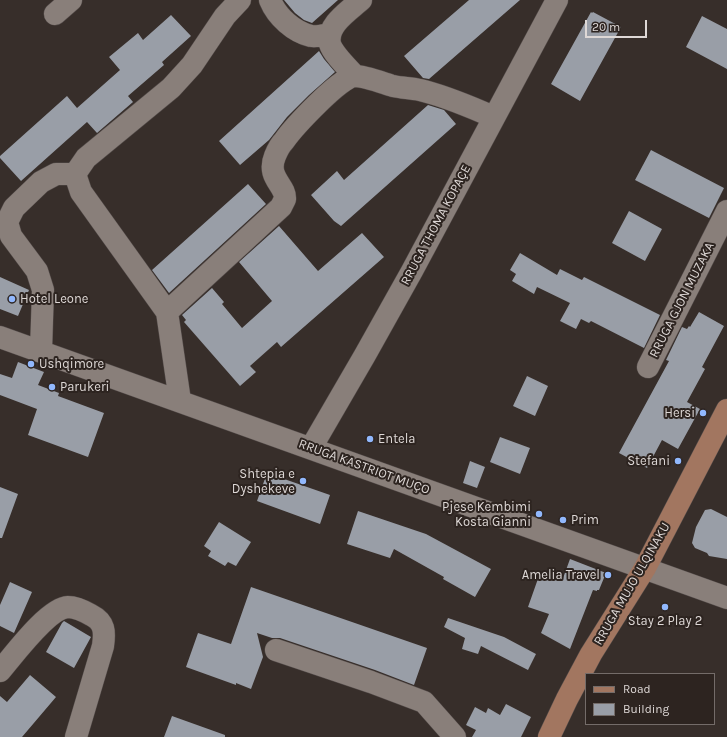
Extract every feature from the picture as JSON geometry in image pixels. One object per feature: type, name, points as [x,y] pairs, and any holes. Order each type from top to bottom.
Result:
[{"type":"main road","name":"RRUGA MUJO ULQINAKU","points":[[549,737],[591,654],[645,568],[727,410]]},
{"type":"street","points":[[55,14],[71,0]]},
{"type":"street","points":[[75,174],[86,158],[171,88],[192,65],[225,16],[240,0]]},
{"type":"street","points":[[270,0],[273,7],[294,29],[313,36],[330,34]]},
{"type":"street","points":[[355,76],[330,45],[330,34],[335,24],[361,0]]},
{"type":"street","name":"RRUGA THOMA KOPAÇE","points":[[311,448],[365,355],[557,0]]},
{"type":"street","points":[[167,312],[281,207],[285,198],[275,178],[272,166],[274,157],[283,141],[305,116],[345,79],[355,76],[398,87],[428,92],[451,99],[494,117]]},
{"type":"street","points":[[41,352],[43,290],[37,271],[11,236],[6,222],[14,208],[41,182],[56,174],[75,174]]},
{"type":"street","points":[[75,174],[81,192],[167,312],[180,401]]},
{"type":"street","name":"RRUGA GJON MUZAKA","points":[[648,367],[725,218]]},
{"type":"street","name":"RRUGA KASTRIOT MUÇO","points":[[0,337],[727,598]]},
{"type":"street","points":[[0,672],[39,625],[58,610],[68,607],[82,610],[93,616],[102,624],[104,634],[103,646],[76,737]]},
{"type":"street","points":[[276,650],[371,682],[424,702],[455,737]]},
{"type":"building","points":[[284,0],[338,0],[312,23],[304,20],[295,13]]},
{"type":"building","points":[[469,0],[520,0],[429,79],[423,78],[404,56]]},
{"type":"building","points":[[591,12],[621,27],[580,101],[551,84]]},
{"type":"building","points":[[171,15],[191,36],[162,62],[164,65],[128,96],[133,102],[97,133],[87,122],[21,181],[0,158],[0,156],[67,96],[77,108],[120,70],[109,57],[138,33],[143,40]]},
{"type":"building","points":[[702,16],[727,29],[727,69],[686,47]]},
{"type":"building","points":[[319,51],[335,72],[287,117],[269,140],[240,165],[219,141]]},
{"type":"building","points":[[428,105],[444,110],[456,124],[341,226],[334,221],[311,195],[337,171],[344,180]]},
{"type":"building","points":[[651,150],[724,188],[709,218],[635,180]]},
{"type":"building","points":[[248,184],[266,204],[169,293],[152,270]]},
{"type":"building","points":[[629,211],[662,229],[645,261],[612,243]]},
{"type":"building","points":[[279,226],[318,271],[362,233],[384,257],[281,347],[277,342],[250,366],[256,372],[240,386],[184,322],[186,320],[182,315],[212,288],[224,302],[222,304],[242,328],[272,301],[239,262]]},
{"type":"building","points":[[520,253],[557,275],[560,269],[582,280],[584,277],[660,315],[644,348],[591,321],[589,323],[581,319],[576,329],[560,321],[570,303],[537,287],[534,294],[512,281],[516,274],[510,270]]},
{"type":"building","name":"Hotel Leone","points":[[0,277],[29,290],[18,316],[0,309]]},
{"type":"building","points":[[699,312],[724,326],[702,367],[705,369],[687,402],[700,409],[678,449],[662,440],[647,468],[619,453],[669,361],[666,360],[682,327],[687,329],[689,326],[690,327]]},
{"type":"building","points":[[18,362],[44,372],[38,385],[59,393],[58,396],[104,413],[88,457],[28,435],[37,409],[0,395],[0,374],[12,378]]},
{"type":"building","points":[[527,376],[548,386],[535,416],[513,406]]},
{"type":"building","points":[[500,437],[530,448],[520,474],[490,462]]},
{"type":"building","points":[[470,461],[485,467],[477,488],[463,483]]},
{"type":"building","points":[[267,473],[330,495],[320,524],[257,501]]},
{"type":"building","points":[[0,487],[18,494],[2,538],[0,538]]},
{"type":"building","points":[[711,509],[727,517],[727,559],[709,556],[707,553],[695,548],[692,543],[696,527],[705,510]]},
{"type":"building","points":[[358,511],[426,534],[491,569],[475,597],[443,579],[444,577],[394,549],[390,558],[347,544]]},
{"type":"building","points":[[219,522],[251,542],[236,566],[228,562],[225,566],[208,556],[211,551],[204,546]]},
{"type":"building","points":[[570,559],[606,573],[599,590],[593,590],[570,649],[541,633],[549,614],[528,607],[540,573],[562,581]]},
{"type":"building","points":[[10,582],[32,592],[14,633],[0,626],[0,605]]},
{"type":"building","points":[[251,587],[427,648],[414,685],[375,670],[280,638],[272,638],[257,633],[263,657],[251,689],[186,667],[198,633],[231,644]]},
{"type":"building","points":[[448,618],[504,637],[536,654],[528,670],[481,646],[478,654],[462,649],[465,638],[444,627]]},
{"type":"building","points":[[64,621],[91,637],[74,668],[46,652]]},
{"type":"building","points":[[30,675],[56,697],[22,737],[0,737],[0,696],[7,702]]},
{"type":"building","points":[[506,704],[531,717],[521,737],[472,737],[476,730],[466,725],[475,707],[486,713],[488,708],[500,715]]},
{"type":"building","points":[[172,716],[225,735],[225,737],[164,737]]},
{"type":"place","name":"Hotel Leone","points":[[12,299]]},
{"type":"place","name":"Ushqimore","points":[[31,364]]},
{"type":"place","name":"Parukeri","points":[[52,387]]},
{"type":"place","name":"Hersi","points":[[703,413]]},
{"type":"place","name":"Entela","points":[[370,439]]},
{"type":"place","name":"Stefani","points":[[678,461]]},
{"type":"place","name":"Shtepia e Dyshekeve","points":[[303,481]]},
{"type":"place","name":"Pjese Kembimi Kosta Gianni","points":[[539,514]]},
{"type":"place","name":"Prim","points":[[563,520]]},
{"type":"place","name":"Amelia Travel","points":[[608,575]]},
{"type":"place","name":"Stay 2 Play 2","points":[[665,607]]}]
